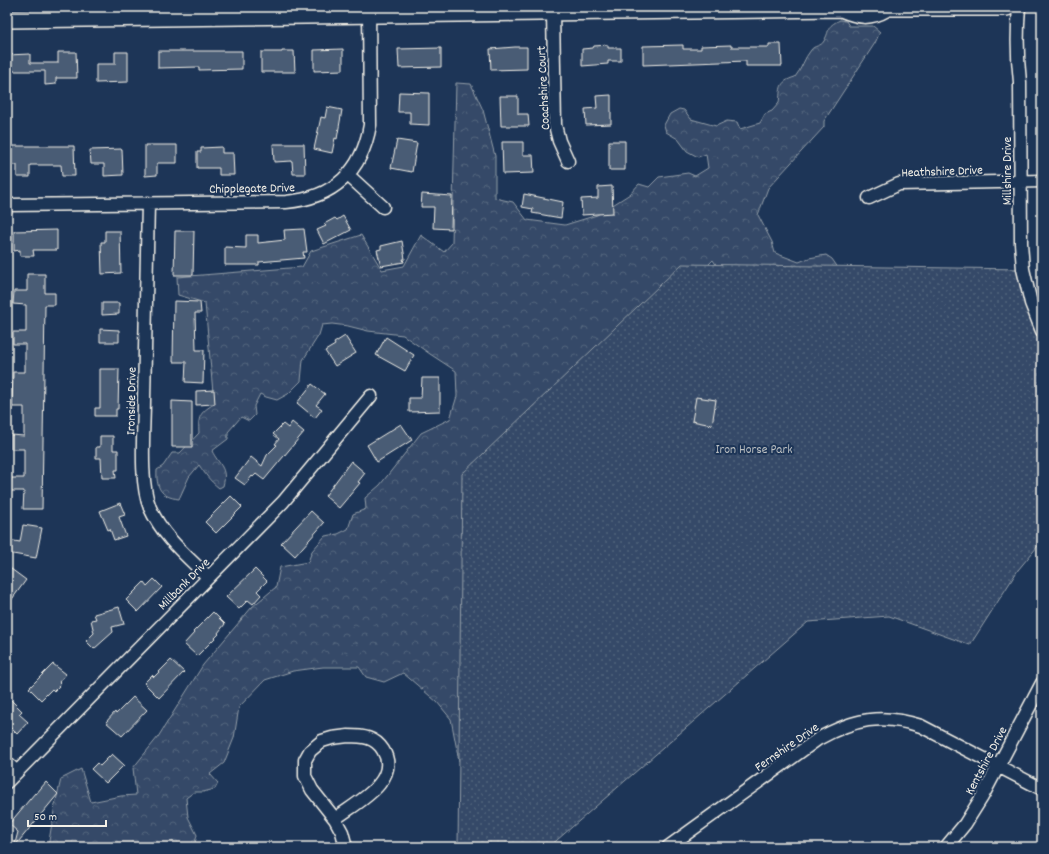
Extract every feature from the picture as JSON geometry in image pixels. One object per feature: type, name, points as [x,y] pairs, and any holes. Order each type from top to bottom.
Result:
[{"type":"main road","points":[[7,18],[174,12],[369,10],[553,12],[842,8],[856,14],[876,14],[886,7],[1007,7]]},
{"type":"street","name":"Millshire Drive","points":[[1019,7],[1017,55],[1020,82],[1021,243],[1023,269],[1031,303],[1042,331]]},
{"type":"street","name":"Chipplegate Drive","points":[[7,205],[299,201],[312,198],[329,191],[348,175],[362,154],[368,138],[370,124],[369,10]]},
{"type":"street","name":"Coachshire Court","points":[[553,12],[556,125],[559,141],[568,161]]},
{"type":"street","points":[[348,175],[383,207]]},
{"type":"street","name":"Heathshire Drive","points":[[870,198],[899,184],[1042,181]]},
{"type":"street","name":"Ironside Drive","points":[[148,203],[144,433],[144,481],[146,494],[158,525],[169,539],[208,577]]},
{"type":"street","name":"Millbank Drive","points":[[7,782],[283,502],[371,396]]},
{"type":"street","name":"Kentshire Drive","points":[[946,847],[965,824],[982,797],[1042,683]]},
{"type":"street","name":"Fernshire Drive","points":[[668,847],[818,739],[834,730],[862,720],[892,719],[921,726],[1042,789]]},
{"type":"street","points":[[335,819],[377,788],[383,781],[386,774],[388,765],[381,746],[365,736],[348,736],[322,741],[310,751],[305,760],[305,776],[312,790],[335,819],[342,832],[346,847]]},
{"type":"street","points":[[7,763],[17,772]]},
{"type":"green space","points":[[840,20],[846,21],[849,26],[873,26],[880,32],[875,43],[824,121],[824,127],[768,188],[758,215],[772,242],[775,253],[799,262],[809,258],[826,255],[832,259],[843,275],[719,269],[713,260],[709,264],[712,275],[459,761],[451,719],[437,702],[403,673],[384,682],[366,677],[359,667],[323,667],[293,671],[265,680],[239,707],[234,738],[224,763],[210,774],[218,783],[215,789],[203,792],[194,792],[186,798],[188,817],[197,835],[194,847],[48,847],[61,779],[81,769],[91,802],[121,796],[136,795],[133,768],[158,737],[203,665],[252,607],[276,587],[280,567],[308,562],[312,551],[325,536],[338,534],[348,529],[353,514],[366,509],[365,498],[380,485],[421,433],[450,419],[457,396],[456,371],[403,335],[368,331],[332,324],[322,325],[319,335],[303,360],[301,381],[288,394],[277,400],[260,394],[254,406],[255,415],[249,421],[241,417],[228,432],[228,439],[212,451],[224,471],[223,486],[219,488],[199,465],[189,477],[179,499],[167,496],[160,490],[157,481],[157,470],[163,466],[172,453],[180,453],[199,433],[200,416],[205,410],[214,404],[205,303],[178,295],[177,277],[302,267],[311,251],[361,235],[382,270],[404,266],[421,235],[444,252],[452,243],[456,83],[471,84],[483,110],[495,156],[495,198],[513,202],[527,220],[565,225],[597,215],[630,194],[639,184],[649,187],[659,177],[688,173],[695,176],[708,168],[706,154],[698,157],[687,151],[678,139],[666,132],[664,125],[670,114],[679,109],[684,110],[691,119],[716,126],[727,121],[737,122],[740,129],[760,123],[765,114],[772,111],[779,103],[780,90],[783,83],[795,77],[811,50],[823,43],[830,27],[835,22]]},
{"type":"green space","name":"Iron Horse Park","points":[[682,264],[1023,269],[1042,331],[1042,541],[1018,570],[970,645],[889,616],[808,622],[549,847],[458,847],[462,474]]},
{"type":"building","points":[[769,44],[781,44],[782,66],[746,66],[746,61],[643,65],[643,46],[683,45],[683,49],[701,49],[701,46],[731,45],[731,47],[769,47]]},
{"type":"building","points":[[608,45],[608,48],[621,48],[621,61],[608,61],[608,64],[582,66],[582,49]]},
{"type":"building","points":[[527,47],[527,69],[491,70],[490,49]]},
{"type":"building","points":[[441,48],[441,67],[399,68],[398,49]]},
{"type":"building","points":[[343,49],[343,70],[314,71],[314,50]]},
{"type":"building","points":[[158,51],[242,51],[242,69],[199,70],[199,67],[158,68]]},
{"type":"building","points":[[294,51],[295,72],[261,72],[261,52]]},
{"type":"building","points":[[58,52],[76,52],[77,78],[56,78],[56,84],[45,85],[45,71],[7,71],[7,55],[30,54],[30,63],[58,63]]},
{"type":"building","points":[[115,52],[128,52],[128,82],[96,83],[96,64],[115,64]]},
{"type":"building","points":[[399,92],[429,93],[429,125],[410,124],[410,112],[398,112]]},
{"type":"building","points":[[611,95],[611,124],[586,125],[585,109],[597,108],[596,96]]},
{"type":"building","points":[[500,96],[518,96],[518,114],[528,114],[529,126],[501,126]]},
{"type":"building","points":[[327,107],[342,110],[337,139],[335,138],[332,153],[314,149],[321,117],[325,118]]},
{"type":"building","points":[[397,140],[417,143],[412,172],[391,168]]},
{"type":"building","points":[[609,141],[625,141],[625,170],[609,170]]},
{"type":"building","points":[[502,142],[523,142],[523,155],[533,155],[534,173],[503,174]]},
{"type":"building","points":[[273,144],[304,144],[305,174],[293,174],[292,161],[274,162]]},
{"type":"building","points":[[145,145],[177,145],[177,163],[157,163],[157,175],[145,176]]},
{"type":"building","points":[[7,146],[74,146],[75,176],[62,176],[61,165],[30,165],[30,177],[17,177],[17,165],[7,165]]},
{"type":"building","points":[[222,147],[222,153],[233,153],[234,175],[219,175],[219,168],[197,168],[197,152],[201,152],[201,148]]},
{"type":"building","points":[[122,149],[123,175],[104,176],[104,164],[91,164],[90,150]]},
{"type":"building","points":[[612,186],[613,213],[582,215],[581,199],[598,198],[598,187]]},
{"type":"building","points":[[422,194],[452,196],[451,229],[433,228],[434,207],[421,207]]},
{"type":"building","points":[[524,194],[563,202],[561,218],[532,213],[533,209],[522,207]]},
{"type":"building","points":[[343,216],[351,230],[324,244],[317,230],[326,226],[324,224],[335,218],[337,220]]},
{"type":"building","points":[[304,229],[307,252],[303,252],[304,258],[259,262],[259,265],[225,265],[225,247],[246,248],[246,235],[258,235],[258,243],[285,240],[284,230]]},
{"type":"building","points":[[57,230],[57,250],[33,250],[34,256],[20,256],[20,250],[14,251],[14,231]]},
{"type":"building","points":[[105,231],[120,231],[121,273],[102,274],[101,242],[105,242]]},
{"type":"building","points":[[175,231],[194,231],[193,275],[174,275]]},
{"type":"building","points":[[402,241],[405,259],[403,259],[404,262],[381,266],[377,250],[381,249],[381,246]]},
{"type":"building","points":[[27,274],[45,274],[45,293],[55,293],[55,305],[45,305],[42,509],[23,509],[24,491],[10,491],[11,478],[24,478],[24,449],[11,449],[11,435],[24,436],[24,407],[12,407],[13,372],[25,372],[25,344],[13,344],[13,332],[26,332],[26,305],[13,304],[14,291],[27,291]]},
{"type":"building","points":[[174,301],[200,302],[201,313],[195,313],[196,350],[204,350],[203,383],[185,382],[186,362],[173,362]]},
{"type":"building","points":[[102,303],[119,303],[119,314],[102,315]]},
{"type":"building","points":[[100,329],[119,330],[119,342],[100,342]]},
{"type":"building","points":[[345,336],[356,353],[335,366],[325,351]]},
{"type":"building","points":[[386,337],[414,355],[405,371],[376,355]]},
{"type":"building","points":[[100,369],[119,369],[118,409],[116,409],[116,416],[95,416],[95,408],[100,408]]},
{"type":"building","points":[[422,378],[440,378],[440,411],[409,412],[409,398],[421,398]]},
{"type":"building","points":[[312,384],[325,394],[316,405],[322,409],[315,418],[297,403]]},
{"type":"building","points":[[214,390],[215,404],[196,405],[196,391]]},
{"type":"building","points":[[696,397],[716,400],[712,425],[692,421]]},
{"type":"building","points":[[172,401],[192,402],[192,447],[172,447]]},
{"type":"building","points":[[292,422],[304,432],[264,480],[256,474],[253,477],[252,476],[245,485],[235,478],[251,457],[262,466],[267,455],[277,445],[275,444],[279,439],[273,434],[283,424],[288,428]]},
{"type":"building","points":[[401,424],[412,440],[377,462],[367,445]]},
{"type":"building","points":[[100,436],[113,436],[113,450],[118,450],[118,470],[115,470],[116,478],[102,478],[101,458],[96,458],[96,447],[100,447]]},
{"type":"building","points":[[351,461],[365,473],[358,482],[360,483],[339,508],[325,496]]},
{"type":"building","points":[[231,496],[242,507],[216,533],[205,522]]},
{"type":"building","points":[[120,503],[125,515],[119,517],[126,536],[114,540],[100,511]]},
{"type":"building","points":[[311,511],[324,523],[295,556],[281,543]]},
{"type":"building","points":[[23,525],[42,528],[36,558],[7,553],[8,540],[20,542]]},
{"type":"building","points":[[7,566],[26,580],[7,606]]},
{"type":"building","points":[[255,569],[267,581],[257,591],[261,595],[253,604],[248,600],[239,609],[226,597]]},
{"type":"building","points":[[154,579],[162,587],[138,612],[126,600],[144,582],[147,586]]},
{"type":"building","points":[[119,607],[124,624],[112,627],[113,632],[94,649],[86,641],[94,633],[91,620],[96,619],[94,614]]},
{"type":"building","points":[[213,612],[225,624],[218,633],[219,634],[197,656],[184,644],[194,633],[193,632]]},
{"type":"building","points":[[171,660],[184,672],[159,698],[144,683],[152,675],[154,677]]},
{"type":"building","points":[[53,664],[66,674],[59,682],[61,684],[54,691],[52,689],[41,700],[29,688]]},
{"type":"building","points":[[7,696],[22,711],[19,714],[28,722],[17,734],[7,724]]},
{"type":"building","points":[[133,697],[147,710],[122,736],[106,722],[115,712],[116,714]]},
{"type":"building","points":[[112,754],[124,765],[106,783],[91,769],[97,763],[100,766]]},
{"type":"building","points":[[46,782],[58,794],[14,847],[18,832],[9,824]]}]
